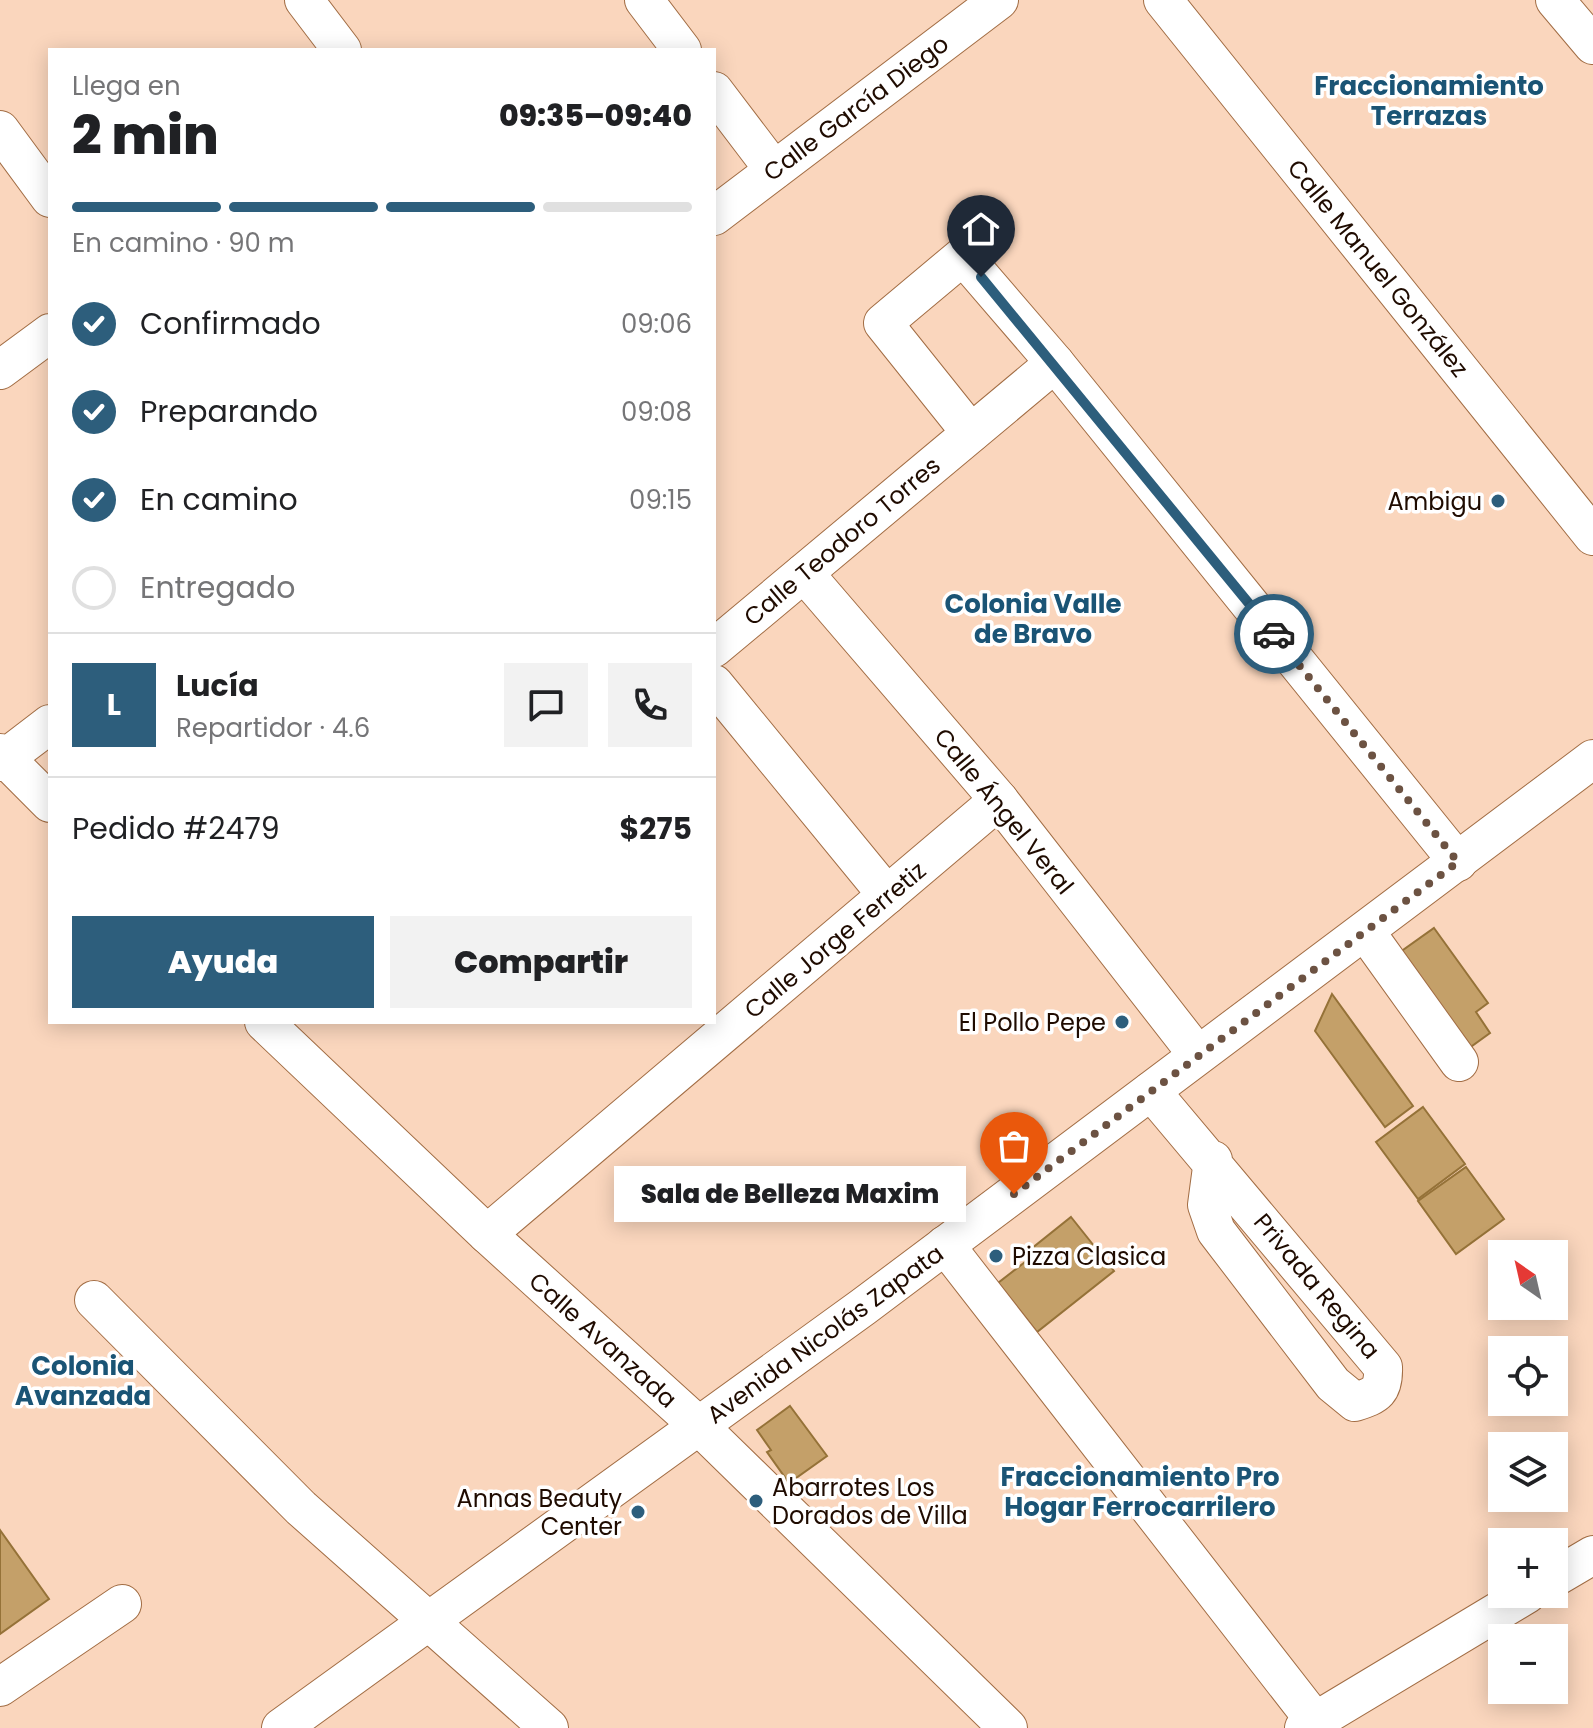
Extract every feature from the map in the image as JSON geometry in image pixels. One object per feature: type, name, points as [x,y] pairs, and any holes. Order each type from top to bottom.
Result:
[{"type":"street","points":[[304,0],[340,48]]},
{"type":"street","points":[[644,0],[680,48]]},
{"type":"street","name":"Calle García Diego","points":[[716,214],[999,0]]},
{"type":"street","name":"Calle Manuel González","points":[[1163,0],[1593,536]]},
{"type":"street","points":[[1557,1],[1593,45]]},
{"type":"street","points":[[716,94],[774,170]]},
{"type":"street","points":[[0,130],[48,195]]},
{"type":"street","points":[[971,433],[883,323],[963,256],[1055,363],[1458,862]]},
{"type":"street","points":[[0,370],[48,334]]},
{"type":"street","name":"Calle Teodoro Torres","points":[[716,646],[1055,363]]},
{"type":"street","name":"Calle Ángel Veral","points":[[804,573],[999,800],[1197,1054]]},
{"type":"street","points":[[716,686],[887,895]]},
{"type":"street","points":[[48,725],[2,758],[48,801]]},
{"type":"street","name":"Avenida Nicolás Zapata","points":[[281,1728],[945,1245],[1593,759]]},
{"type":"street","name":"Calle Jorge Ferretiz","points":[[487,1234],[999,800]]},
{"type":"street","points":[[1365,931],[1459,1062]]},
{"type":"street","name":"Calle Avanzada","points":[[267,1024],[487,1234],[699,1426],[1008,1728]]},
{"type":"street","name":"Privada Regina","points":[[1151,1091],[1213,1160],[1383,1367],[1384,1385],[1376,1396],[1355,1402],[1333,1384],[1216,1231],[1207,1205],[1213,1160]]},
{"type":"street","points":[[945,1245],[1310,1725],[1504,1608]]},
{"type":"street","points":[[94,1300],[301,1508],[549,1728]]},
{"type":"street","points":[[1568,1570],[1593,1555]]},
{"type":"street","points":[[0,1687],[122,1604]]},
{"type":"building","points":[[1434,928],[1488,1003],[1476,1012],[1490,1033],[1465,1051],[1396,955]]},
{"type":"building","points":[[1332,994],[1413,1106],[1385,1127],[1315,1031]]},
{"type":"building","points":[[1423,1107],[1465,1164],[1418,1199],[1376,1142]]},
{"type":"building","points":[[1466,1167],[1504,1219],[1456,1254],[1418,1201]]},
{"type":"building","points":[[1071,1217],[1114,1271],[1037,1332],[998,1283],[1030,1258],[1026,1253]]},
{"type":"building","points":[[790,1406],[827,1456],[789,1483],[767,1452],[771,1450],[757,1430]]},
{"type":"building","points":[[0,1530],[49,1599],[0,1634]]},
{"type":"way so far","points":[[1014,1194],[1197,1054],[1458,862],[1274,634]]},
{"type":"place","name":"Ambigu","points":[[1498,501]]},
{"type":"place","name":"El Pollo Pepe","points":[[1122,1022]]},
{"type":"place","name":"Sala de Belleza Maxim","points":[[1014,1194]]},
{"type":"place","name":"Pizza Clasica","points":[[996,1256]]},
{"type":"place","name":"Abarrotes Los Dorados de Villa","points":[[756,1501]]},
{"type":"place","name":"Annas Beauty Center","points":[[638,1512]]},
{"type":"district","name":"Fraccionamiento Terrazas","points":[[1429,101]]},
{"type":"district","name":"Colonia Valle de Bravo","points":[[1033,619]]},
{"type":"district","name":"Colonia Avanzada","points":[[83,1381]]},
{"type":"district","name":"Fraccionamiento Pro Hogar Ferrocarrilero","points":[[1140,1492]]},
{"type":"route","points":[[981,277],[1055,363],[1274,634]]}]
